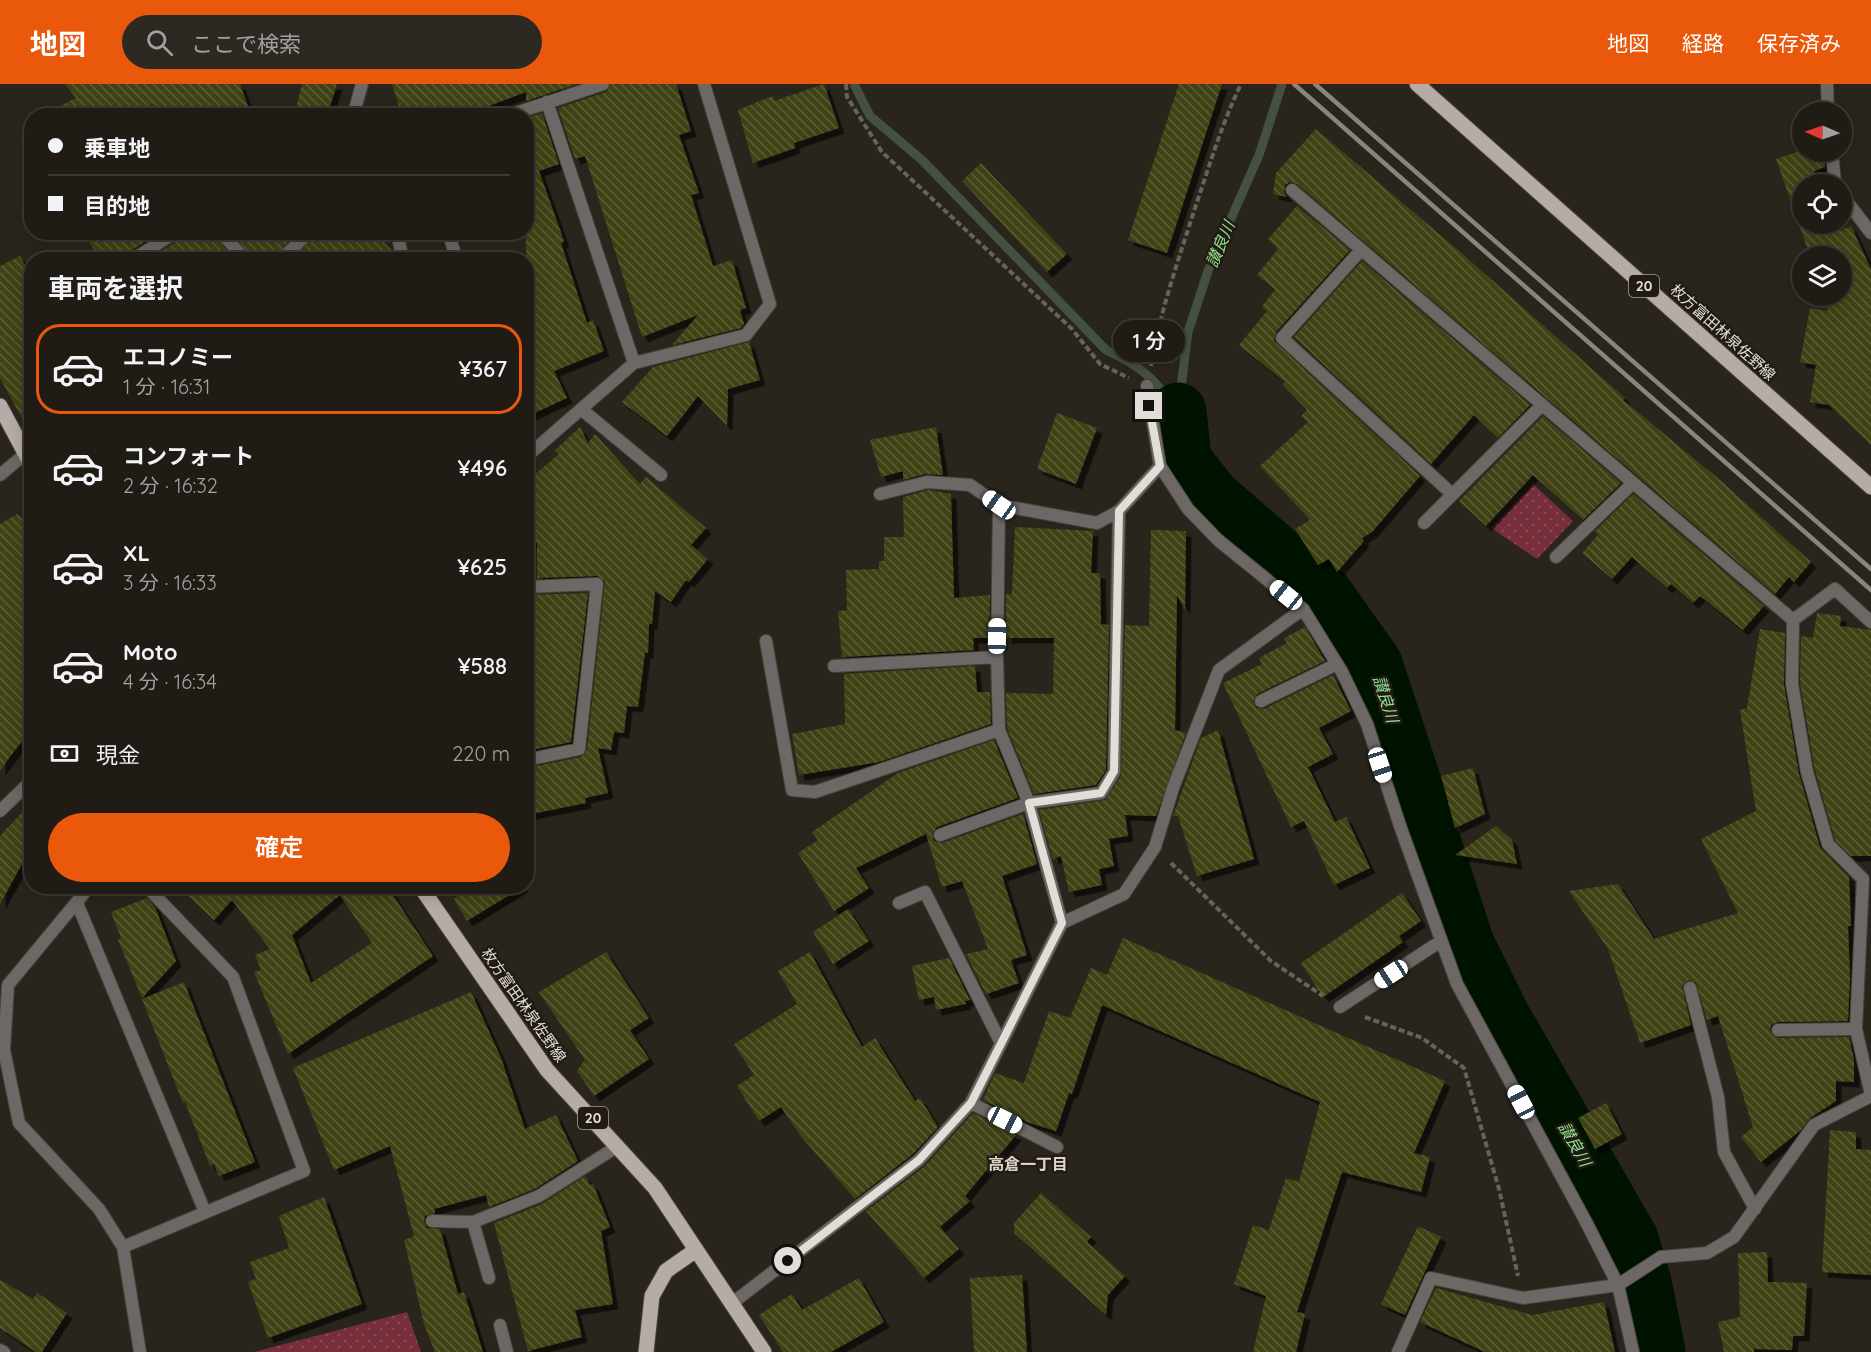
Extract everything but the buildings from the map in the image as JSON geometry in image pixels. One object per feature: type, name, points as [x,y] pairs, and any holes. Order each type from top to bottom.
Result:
[{"type":"main road","name":"枚方富田林泉佐野線","points":[[1417,84],[1871,487]]},
{"type":"main road","points":[[0,406],[24,448]]},
{"type":"main road","name":"枚方富田林泉佐野線","points":[[426,894],[547,1070],[655,1188],[764,1352]]},
{"type":"main road","points":[[646,1352],[652,1296],[666,1271],[696,1250]]},
{"type":"street","points":[[355,108],[362,84]]},
{"type":"street","points":[[530,108],[603,84]]},
{"type":"street","points":[[534,450],[634,363],[746,335],[770,304],[704,84]]},
{"type":"street","points":[[1827,84],[1828,102]]},
{"type":"street","points":[[548,102],[634,363]]},
{"type":"street","points":[[1292,190],[1794,620]]},
{"type":"street","points":[[1852,208],[1871,233]]},
{"type":"street","points":[[145,252],[163,240]]},
{"type":"street","points":[[228,240],[238,252]]},
{"type":"street","points":[[289,252],[301,240]]},
{"type":"street","points":[[1361,250],[1282,338],[1452,494]]},
{"type":"street","points":[[1147,386],[1160,466],[1188,509],[1218,540],[1303,609],[1337,664],[1367,724],[1457,984],[1618,1285],[1632,1352]]},
{"type":"street","points":[[1424,523],[1542,405]]},
{"type":"street","points":[[581,409],[661,475]]},
{"type":"street","points":[[0,475],[24,460]]},
{"type":"street","points":[[880,494],[927,482],[970,485],[999,505],[1097,523],[1119,511],[1160,466]]},
{"type":"street","points":[[1556,557],[1633,483]]},
{"type":"street","points":[[999,505],[996,657],[999,730],[1029,803],[1062,923]]},
{"type":"street","points":[[940,835],[1029,803],[1101,793],[1114,771],[1119,511]]},
{"type":"street","points":[[534,587],[597,584],[579,749],[534,758]]},
{"type":"street","points":[[1794,620],[1835,589],[1871,622]]},
{"type":"street","points":[[731,1304],[919,1160],[971,1103],[1062,923],[1124,894],[1155,847],[1173,788],[1219,670],[1303,609]]},
{"type":"street","points":[[1398,1352],[1431,1278],[1523,1298],[1618,1285],[1661,1257],[1707,1253],[1734,1237],[1814,1125],[1871,1095],[1856,1029],[1866,921],[1863,879],[1828,844],[1808,772],[1792,684],[1794,620]]},
{"type":"street","points":[[766,641],[792,790],[815,792],[999,730]]},
{"type":"street","points":[[834,666],[996,657]]},
{"type":"street","points":[[1261,701],[1337,664]]},
{"type":"street","points":[[0,811],[24,788]]},
{"type":"street","points":[[899,903],[925,892],[1001,1043]]},
{"type":"street","points":[[83,894],[8,985],[4,1050],[19,1122],[99,1209],[123,1246],[140,1352]]},
{"type":"street","points":[[123,1246],[304,1171],[233,977],[154,894]]},
{"type":"street","points":[[76,903],[205,1212]]},
{"type":"street","points":[[1340,1007],[1442,941]]},
{"type":"street","points":[[1690,988],[1718,1097],[1724,1152],[1755,1209]]},
{"type":"street","points":[[1778,1030],[1856,1029]]},
{"type":"street","points":[[971,1103],[1057,1147]]},
{"type":"street","points":[[432,1221],[473,1222],[540,1196],[618,1146]]},
{"type":"street","points":[[473,1222],[489,1278]]},
{"type":"street","points":[[500,1325],[507,1352]]},
{"type":"path","points":[[846,84],[847,97],[882,152],[1072,329],[1100,364],[1147,386],[1157,331],[1174,275],[1227,113],[1240,84]]},
{"type":"path","points":[[1155,847],[1271,961],[1340,1007],[1422,1038],[1464,1068],[1499,1189],[1523,1298]]},
{"type":"shaded area","points":[[1533,484],[1573,521],[1537,559],[1491,528]]},
{"type":"shaded area","points":[[407,1312],[421,1352],[254,1352]]},
{"type":"waterway","points":[[854,84],[870,116],[922,160],[1106,350],[1139,368],[1162,390],[1178,411]]},
{"type":"waterway","name":"讃良川","points":[[1178,411],[1188,332],[1208,271],[1259,155],[1282,84]]},
{"type":"waterway","name":"讃良川","points":[[1178,411],[1183,460],[1212,497],[1325,595],[1374,664],[1466,944],[1502,1017],[1630,1239],[1643,1282],[1657,1352]]},
{"type":"railway","points":[[1294,84],[1871,590]]},
{"type":"railway","points":[[1315,84],[1871,569]]},
{"type":"district","name":"高倉一丁目","points":[[1028,1164]]},
{"type":"route","points":[[788,1261],[919,1160],[971,1103],[1062,923],[1029,803],[1101,793],[1114,771],[1119,511],[1160,466],[1149,406]]}]
